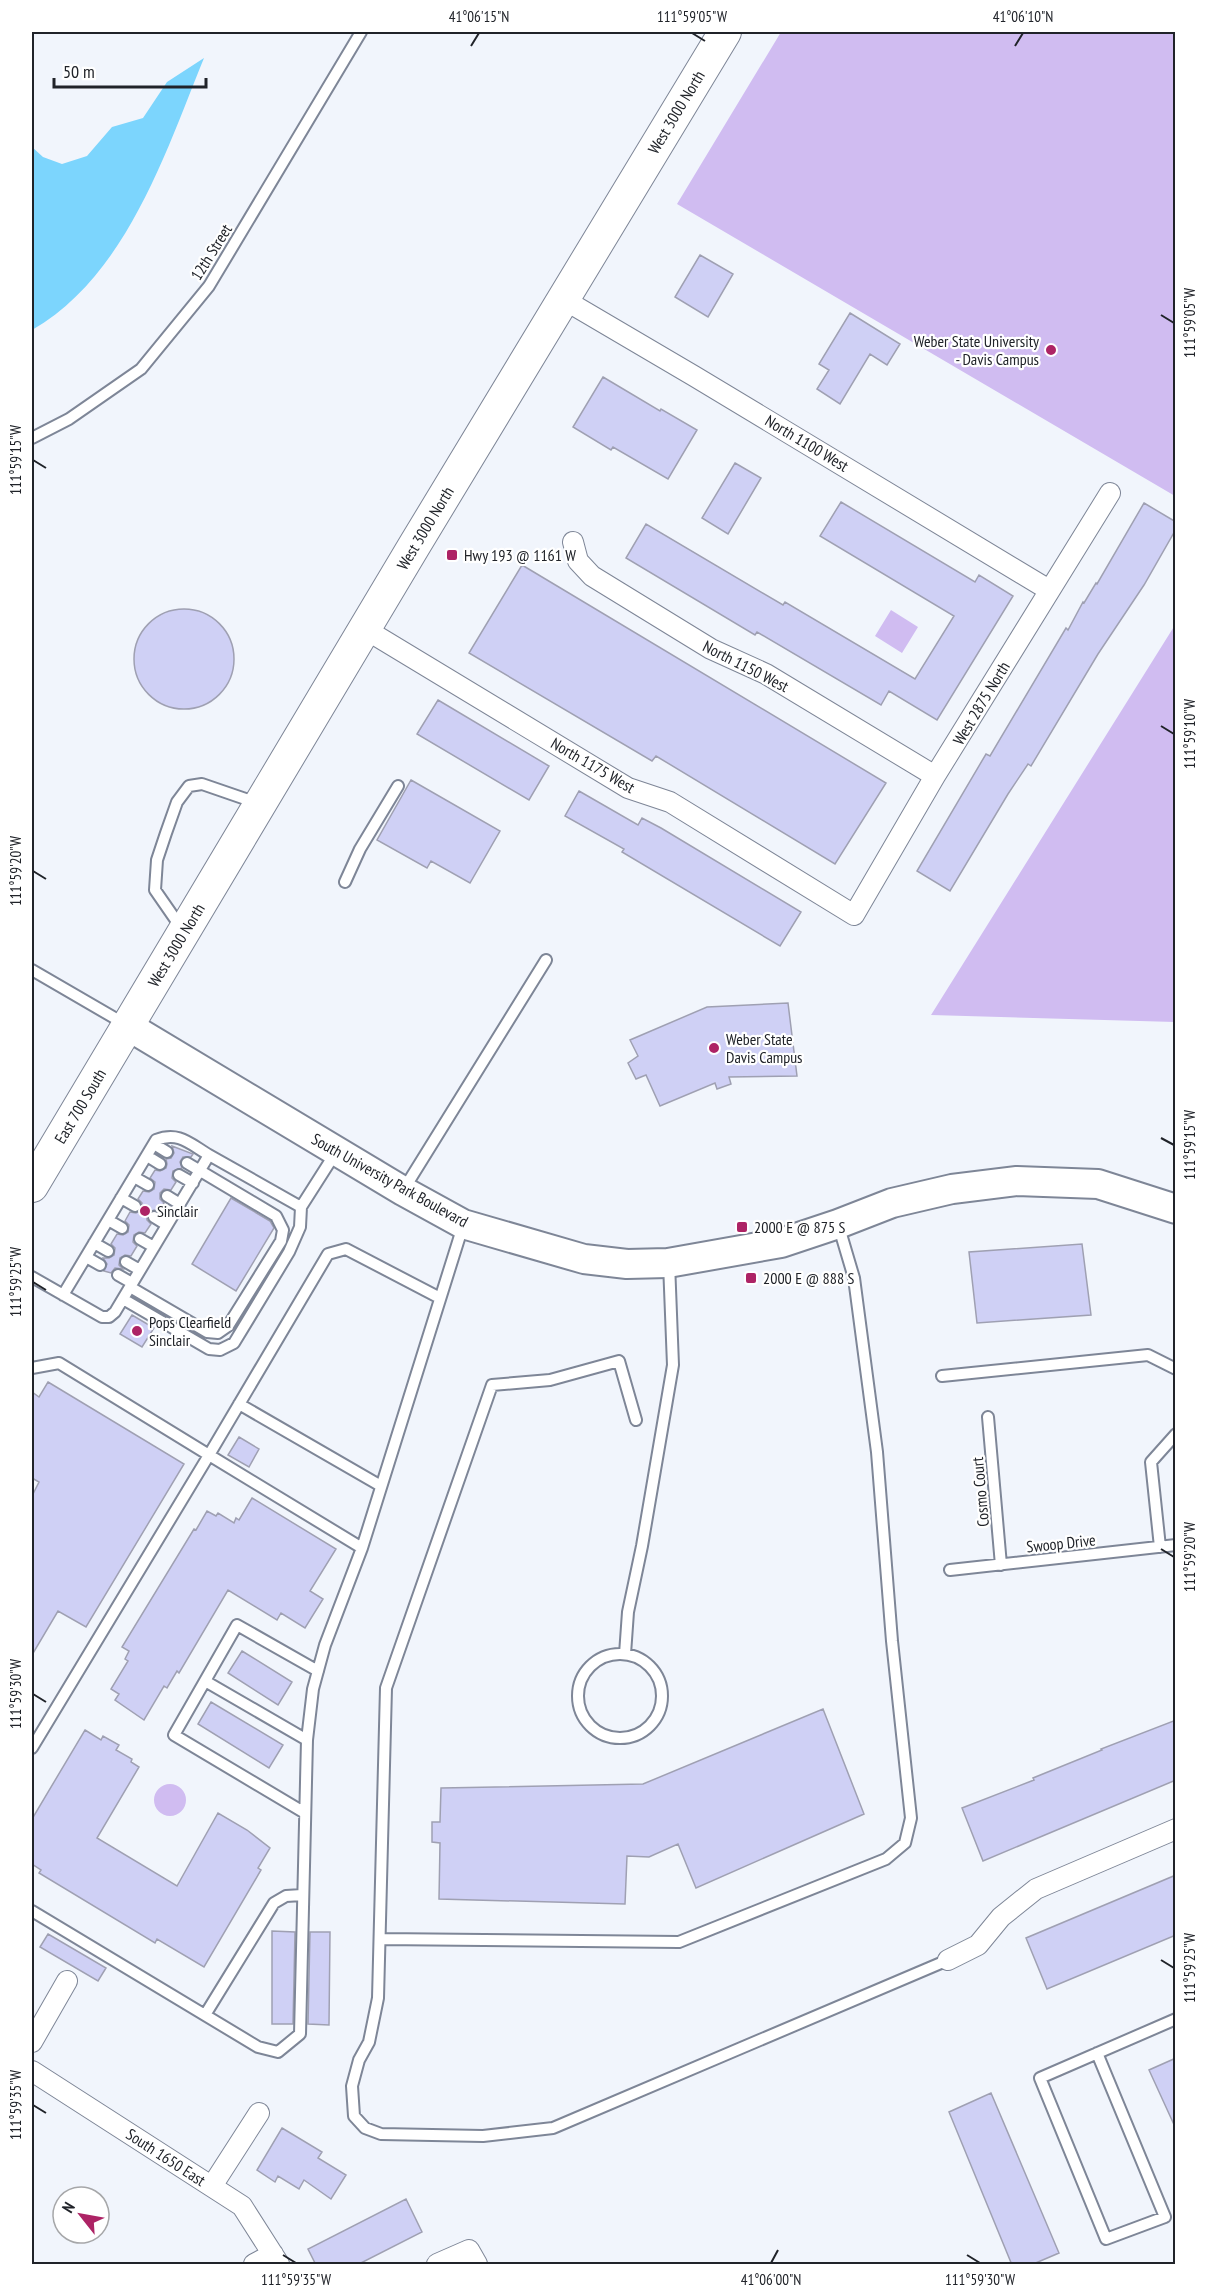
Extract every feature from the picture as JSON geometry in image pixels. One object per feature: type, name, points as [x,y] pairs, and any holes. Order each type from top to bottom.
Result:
[{"type":"main road","name":"West 3000 North","points":[[128,1026],[725,32]]},
{"type":"main road","name":"East 700 South","points":[[32,1186],[128,1026]]},
{"type":"street","name":"North 1100 West","points":[[563,299],[704,381],[1049,590]]},
{"type":"street","name":"West 2875 North","points":[[854,915],[935,776],[1110,493]]},
{"type":"street","name":"North 1150 West","points":[[573,542],[578,561],[592,576],[711,649],[766,674],[935,776]]},
{"type":"street","name":"North 1175 West","points":[[365,629],[628,788],[670,802],[854,915]]},
{"type":"street","name":"South University Park Boulevard","points":[[128,1026],[403,1191],[463,1224],[584,1259],[627,1264],[669,1263],[781,1243],[892,1203],[952,1190],[1017,1181],[1098,1184],[1176,1209]]},
{"type":"street","points":[[948,1960],[978,1945],[1001,1917],[1036,1889],[1176,1829]]},
{"type":"street","points":[[32,2042],[67,1982]]},
{"type":"street","name":"South 1650 East","points":[[33,2076],[242,2206],[276,2259]]},
{"type":"street","points":[[212,2186],[259,2114]]},
{"type":"street","points":[[437,2265],[469,2250],[477,2265]]},
{"type":"street","points":[[254,2265],[276,2259]]},
{"type":"lane","name":"12th Street","points":[[32,438],[69,419],[141,369],[210,286],[361,32]]},
{"type":"lane","points":[[184,932],[155,890],[157,860],[177,802],[189,786],[202,784],[260,804]]},
{"type":"lane","points":[[345,882],[360,849],[398,786]]},
{"type":"lane","points":[[403,1191],[546,960]]},
{"type":"lane","points":[[32,970],[128,1026]]},
{"type":"lane","points":[[63,1295],[156,1140],[168,1136],[180,1138],[301,1207]]},
{"type":"lane","points":[[154,1144],[167,1152]]},
{"type":"lane","points":[[123,1299],[209,1349],[220,1350],[234,1343],[289,1252],[300,1227],[301,1207],[336,1151]]},
{"type":"lane","points":[[32,1277],[102,1317],[109,1317],[123,1299],[210,1155]]},
{"type":"lane","points":[[147,1156],[160,1164]]},
{"type":"lane","points":[[118,1275],[207,1332],[218,1333],[228,1326],[281,1241],[283,1230],[276,1216],[187,1163]]},
{"type":"lane","points":[[179,1175],[193,1183]]},
{"type":"lane","points":[[134,1177],[148,1185]]},
{"type":"lane","points":[[166,1196],[180,1204]]},
{"type":"lane","points":[[121,1198],[135,1206]]},
{"type":"lane","points":[[154,1217],[167,1225]]},
{"type":"lane","points":[[108,1220],[122,1228]]},
{"type":"lane","points":[[32,1911],[258,2047],[278,2052],[300,2034],[304,1813],[307,1740],[313,1689],[325,1645],[362,1548],[463,1224]]},
{"type":"lane","points":[[380,1939],[679,1942],[886,1859],[905,1843],[911,1818],[892,1641],[877,1452],[854,1278],[838,1224]]},
{"type":"lane","points":[[140,1239],[154,1247]]},
{"type":"lane","points":[[94,1243],[108,1251]]},
{"type":"lane","points":[[32,1748],[328,1254],[346,1249],[440,1298]]},
{"type":"lane","points":[[86,1257],[100,1265]]},
{"type":"lane","points":[[126,1262],[140,1270]]},
{"type":"lane","points":[[625,1654],[628,1612],[642,1546],[673,1365],[669,1263]]},
{"type":"lane","points":[[942,1376],[1148,1354],[1176,1369]]},
{"type":"lane","points":[[636,1420],[619,1361],[550,1380],[492,1385],[386,1688],[378,1998],[369,2042],[359,2060],[352,2086],[354,2116],[365,2128],[381,2134],[483,2136],[554,2128],[948,1960]]},
{"type":"lane","points":[[32,1368],[59,1363],[362,1548]]},
{"type":"lane","points":[[239,1404],[381,1486]]},
{"type":"lane","name":"Cosmo Court","points":[[988,1417],[1001,1565]]},
{"type":"lane","points":[[1160,1547],[1151,1462],[1176,1434]]},
{"type":"lane","name":"Swoop Drive","points":[[950,1570],[1176,1545]]},
{"type":"lane","points":[[304,1813],[174,1735],[237,1626],[318,1671]]},
{"type":"lane","points":[[625,1654],[644,1661],[654,1671],[662,1690],[662,1704],[650,1726],[638,1735],[624,1738],[609,1737],[589,1725],[582,1713],[578,1699],[580,1684],[586,1672],[597,1661],[610,1655],[625,1654]]},
{"type":"lane","points":[[205,1681],[307,1740]]},
{"type":"lane","points":[[205,2015],[274,1903],[286,1896],[302,1895]]},
{"type":"lane","points":[[1097,2053],[1165,2217],[1106,2239],[1040,2078],[1097,2053],[1176,2019]]},
{"type":"shaded area","name":"Weber State University - Davis Campus","points":[[781,32],[1175,32],[1175,496],[677,204]]},
{"type":"shaded area","points":[[891,610],[918,627],[902,653],[875,636]]},
{"type":"shaded area","points":[[1175,625],[1175,1022],[931,1015]]},
{"type":"shaded area","points":[[170,1784],[181,1789],[186,1800],[181,1811],[170,1816],[159,1811],[154,1800],[159,1789]]},
{"type":"water","points":[[204,58],[157,172],[139,210],[117,246],[93,278],[65,307],[32,330],[32,147],[43,157],[62,164],[87,156],[112,127],[143,118],[167,82]]},
{"type":"building","points":[[700,255],[733,274],[708,317],[675,297]]},
{"type":"building","points":[[850,313],[900,344],[887,365],[870,354],[840,404],[817,389],[829,370],[819,364]]},
{"type":"building","points":[[603,377],[697,430],[668,479],[613,447],[611,450],[573,427]]},
{"type":"building","points":[[735,463],[761,478],[728,534],[702,518]]},
{"type":"building","points":[[841,502],[975,582],[979,575],[1013,596],[937,720],[889,691],[881,705],[757,632],[755,635],[626,558],[646,524],[783,605],[785,602],[915,679],[954,616],[820,536]]},
{"type":"building","points":[[1144,503],[1176,522],[1176,529],[1144,585],[1098,654],[1031,766],[1028,764],[1008,794],[950,891],[917,871],[986,754],[990,756],[1066,628],[1068,630],[1083,602],[1097,584]]},
{"type":"building","points":[[522,565],[886,783],[835,864],[656,756],[652,761],[469,653]]},
{"type":"building","points":[[184,609],[212,617],[226,631],[234,659],[226,687],[212,701],[184,709],[156,701],[142,687],[134,659],[142,631],[156,617]]},
{"type":"building","points":[[438,700],[549,766],[529,800],[417,734]]},
{"type":"building","points":[[411,780],[500,831],[470,883],[431,861],[427,868],[377,840]]},
{"type":"building","points":[[579,791],[638,825],[642,818],[661,828],[801,912],[780,946],[622,852],[624,849],[565,816]]},
{"type":"building","name":"Weber State Davis Campus","points":[[788,1003],[797,1076],[729,1077],[731,1084],[717,1089],[715,1083],[660,1106],[646,1075],[636,1079],[628,1063],[638,1056],[630,1040],[707,1007]]},
{"type":"building","name":"Sinclair","points":[[172,1146],[193,1154],[191,1157],[183,1157],[180,1162],[182,1168],[173,1171],[172,1178],[176,1182],[171,1190],[164,1189],[160,1193],[160,1199],[164,1203],[159,1211],[154,1210],[147,1214],[147,1220],[151,1224],[145,1233],[139,1232],[134,1235],[133,1242],[137,1246],[131,1256],[125,1255],[120,1258],[119,1265],[123,1269],[115,1268],[111,1273],[104,1271],[107,1264],[103,1258],[114,1255],[115,1248],[111,1244],[117,1234],[123,1235],[128,1232],[129,1225],[125,1221],[130,1212],[136,1213],[141,1210],[142,1203],[138,1199],[143,1191],[149,1192],[154,1189],[155,1182],[150,1178],[155,1170],[160,1171],[166,1168],[166,1159],[171,1158],[174,1153]]},
{"type":"building","points":[[231,1198],[270,1221],[274,1228],[236,1291],[192,1264]]},
{"type":"building","points":[[1082,1244],[1091,1315],[977,1323],[969,1252]]},
{"type":"building","name":"Pops Clearfield Sinclair","points":[[132,1315],[154,1328],[142,1347],[120,1334]]},
{"type":"building","points":[[48,1382],[184,1464],[86,1627],[58,1611],[32,1655],[32,1496],[39,1482],[32,1478],[32,1392],[39,1397]]},
{"type":"building","points":[[239,1437],[259,1449],[249,1467],[228,1455]]},
{"type":"building","points":[[252,1498],[336,1549],[310,1591],[323,1599],[305,1628],[281,1613],[277,1620],[228,1590],[179,1673],[177,1671],[167,1688],[164,1686],[144,1720],[115,1700],[119,1694],[111,1689],[128,1661],[125,1659],[129,1651],[122,1647],[207,1511],[216,1516],[218,1513],[234,1523],[236,1518],[239,1520]]},
{"type":"building","points":[[242,1651],[292,1682],[278,1705],[228,1673]]},
{"type":"building","points":[[211,1702],[283,1745],[269,1768],[198,1724]]},
{"type":"building","points":[[823,1709],[864,1814],[696,1888],[678,1844],[649,1857],[627,1856],[625,1904],[439,1899],[440,1843],[432,1842],[432,1822],[440,1822],[441,1788],[643,1784]]},
{"type":"building","points":[[1176,1720],[1176,1780],[983,1861],[962,1808]]},
{"type":"building","points":[[85,1730],[101,1740],[103,1736],[119,1745],[116,1750],[132,1759],[131,1762],[139,1767],[97,1838],[177,1886],[218,1813],[247,1830],[270,1848],[258,1868],[261,1870],[204,1967],[157,1939],[155,1943],[39,1873],[41,1870],[32,1864],[32,1819]]},
{"type":"building","points":[[1176,1875],[1176,1935],[1047,1989],[1026,1938]]},
{"type":"building","points":[[272,1931],[295,1932],[293,2024],[272,2024]]},
{"type":"building","points":[[310,1932],[330,1932],[329,2025],[308,2024]]},
{"type":"building","points":[[48,1934],[106,1968],[98,1981],[40,1947]]},
{"type":"building","points":[[1176,2058],[1176,2129],[1149,2070]]},
{"type":"building","points":[[991,2093],[1059,2253],[1031,2265],[1012,2265],[949,2112]]},
{"type":"building","points":[[282,2128],[322,2152],[318,2158],[346,2175],[331,2199],[304,2180],[299,2189],[278,2176],[275,2182],[257,2170]]},
{"type":"building","points":[[406,2199],[422,2232],[357,2265],[316,2265],[308,2249]]},
{"type":"place","name":"Weber State University - Davis Campus","points":[[1051,350]]},
{"type":"place","name":"Hwy 193 @ 1161 W","points":[[452,555]]},
{"type":"place","name":"Weber State Davis Campus","points":[[714,1048]]},
{"type":"place","name":"Sinclair","points":[[145,1211]]},
{"type":"place","name":"2000 E @ 875 S","points":[[742,1227]]},
{"type":"place","name":"2000 E @ 888 S","points":[[751,1278]]},
{"type":"place","name":"Pops Clearfield Sinclair","points":[[137,1331]]}]
